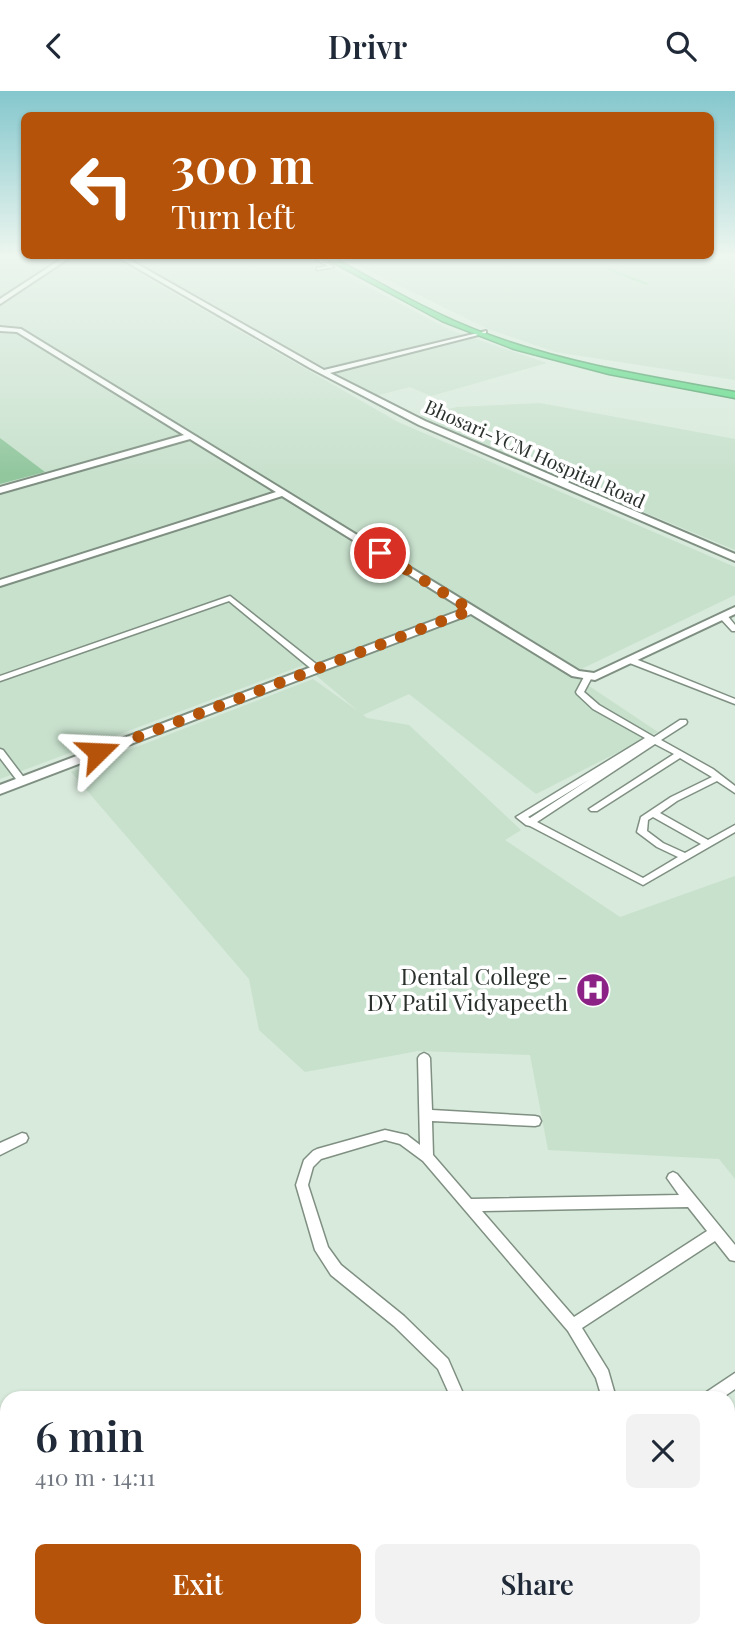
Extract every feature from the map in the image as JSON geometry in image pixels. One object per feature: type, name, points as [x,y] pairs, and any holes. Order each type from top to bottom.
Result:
[{"type":"highway","points":[[465,328],[474,333]]},
{"type":"highway","points":[[465,328],[579,366],[735,393]]},
{"type":"street","points":[[244,328],[312,367],[326,372],[474,333]]},
{"type":"street","points":[[254,328],[319,365],[326,372]]},
{"type":"street","points":[[0,329],[19,330],[571,672],[588,677],[735,610]]},
{"type":"street","name":"Bhosari-YCM Hospital Road","points":[[326,372],[422,423],[735,558]]},
{"type":"street","points":[[0,489],[191,436]]},
{"type":"street","points":[[0,583],[283,493]]},
{"type":"street","points":[[0,679],[230,598],[317,669]]},
{"type":"street","points":[[0,790],[471,610]]},
{"type":"street","points":[[723,616],[735,629]]},
{"type":"street","points":[[630,660],[735,702]]},
{"type":"street","points":[[588,677],[580,692],[597,707],[680,754],[735,790]]},
{"type":"street","points":[[681,720],[529,823],[643,883],[735,828]]},
{"type":"street","points":[[0,752],[22,781]]},
{"type":"street","points":[[594,809],[680,754]]},
{"type":"street","points":[[686,857],[660,845],[642,832],[644,819],[718,777]]},
{"type":"street","points":[[653,813],[708,844]]},
{"type":"street","points":[[424,1058],[427,1157]]},
{"type":"street","points":[[426,1115],[535,1121]]},
{"type":"street","points":[[455,1391],[443,1364],[419,1339],[336,1270],[322,1250],[302,1185],[308,1164],[317,1155],[385,1135],[403,1139],[427,1157],[573,1326],[603,1375],[607,1391]]},
{"type":"street","points":[[0,1149],[22,1138]]},
{"type":"street","points":[[673,1178],[735,1255]]},
{"type":"street","points":[[470,1205],[692,1201]]},
{"type":"street","points":[[573,1326],[717,1232]]},
{"type":"street","points":[[720,1391],[735,1380]]},
{"type":"shaded area","points":[[0,328],[235,328],[398,422],[735,567],[735,595],[571,674],[658,732],[536,794],[409,694],[363,715],[409,725],[521,830],[505,840],[620,917],[735,876],[735,1179],[719,1159],[548,1150],[530,1055],[418,1051],[305,1072],[259,1030],[249,979],[71,772],[313,679],[358,711],[304,665],[0,779]]},
{"type":"shaded area","points":[[255,328],[446,328],[547,363],[431,396],[410,387],[375,396]]},
{"type":"shaded area","points":[[735,328],[735,380],[555,352],[488,329]]},
{"type":"shaded area","points":[[540,403],[735,439],[735,550],[415,417],[457,407]]},
{"type":"green space","points":[[0,438],[45,472],[0,484]]},
{"type":"place","name":"Dental College - DY Patil Vidyapeeth","points":[[593,990]]},
{"type":"route","points":[[98,752],[471,610],[380,553]]}]
